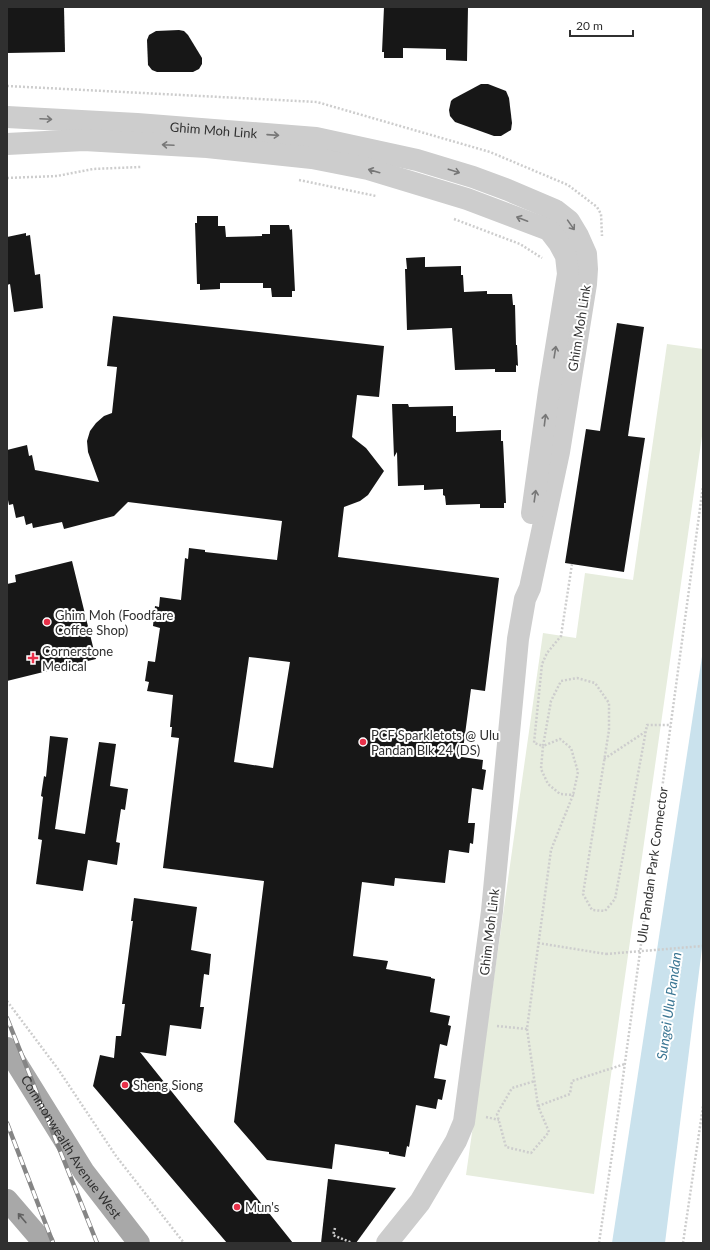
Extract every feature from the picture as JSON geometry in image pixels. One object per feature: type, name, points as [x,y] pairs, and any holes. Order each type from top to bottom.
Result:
[{"type":"main road","name":"Commonwealth Avenue West","points":[[7,1048],[84,1172],[139,1243]]},
{"type":"main road","points":[[7,1200],[44,1243]]},
{"type":"street","name":"Ghim Moh Link","points":[[7,117],[137,124],[316,138],[417,160],[508,190],[555,210],[569,221],[578,236],[586,254],[587,269],[584,302],[558,392]]},
{"type":"street","name":"Ghim Moh Link","points":[[7,144],[84,140],[207,147],[312,158],[368,169],[467,199],[549,230],[559,243],[566,256],[568,274],[558,392],[551,451],[530,563],[521,589],[524,599],[518,639],[492,911],[464,1122],[456,1141],[420,1202],[387,1243]]},
{"type":"street","points":[[411,182],[417,160]]},
{"type":"path","points":[[7,178],[56,176],[92,169],[145,166]]},
{"type":"path","points":[[296,179],[381,197]]},
{"type":"path","points":[[449,218],[520,244],[543,259]]},
{"type":"path","name":"Ulu Pandan Park Connector","points":[[598,1243],[625,1064],[703,486]]},
{"type":"path","points":[[535,1081],[512,1088],[497,1114],[506,1147],[531,1153],[549,1132],[538,1106],[535,1081],[527,1029],[551,850],[573,795],[578,772],[571,748],[560,739],[543,746],[534,743],[542,664],[546,653],[561,636],[572,564]]},
{"type":"path","points":[[573,795],[560,794],[548,784],[541,768],[543,746],[551,701],[561,681],[578,678],[595,683],[610,703],[610,730],[604,759],[583,894],[592,910],[605,911],[614,899],[647,726],[671,725]]},
{"type":"path","points":[[604,759],[646,732]]},
{"type":"path","points":[[538,943],[606,954],[703,946]]},
{"type":"path","points":[[7,1001],[58,1069],[116,1156],[184,1243]]},
{"type":"path","points":[[497,1018],[497,1026],[527,1029]]},
{"type":"path","points":[[538,1106],[570,1094],[572,1081],[625,1064]]},
{"type":"path","points":[[682,1243],[703,1106]]},
{"type":"path","points":[[335,1228],[333,1235],[352,1243]]},
{"type":"green space","points":[[667,344],[703,349],[703,429],[594,1194],[466,1175],[543,633],[576,638],[585,573],[633,580]]},
{"type":"water","name":"Sungei Ulu Pandan","points":[[703,650],[703,940],[665,1243],[612,1243]]},
{"type":"building","points":[[7,7],[64,7],[65,52],[7,53]]},
{"type":"building","points":[[384,7],[468,7],[467,61],[446,60],[446,49],[403,48],[403,58],[384,58],[384,52],[382,52]]},
{"type":"building","points":[[156,31],[184,31],[188,35],[202,58],[202,64],[199,69],[193,72],[157,72],[152,70],[148,65],[147,40],[149,35]]},
{"type":"building","points":[[481,84],[488,84],[506,91],[509,98],[512,123],[511,130],[501,136],[494,136],[455,122],[450,116],[449,110],[451,101]]},
{"type":"building","points":[[197,216],[218,216],[218,226],[225,226],[226,237],[262,236],[262,234],[270,234],[270,225],[289,225],[290,230],[292,229],[295,291],[292,291],[292,297],[272,297],[271,288],[263,288],[263,283],[220,283],[220,289],[200,290],[200,284],[197,284],[195,223],[197,223]]},
{"type":"building","points":[[26,233],[26,236],[30,235],[35,275],[40,274],[43,308],[14,312],[10,284],[7,285],[7,237]]},
{"type":"building","points":[[425,257],[425,267],[461,266],[464,292],[487,291],[487,294],[512,294],[513,305],[515,305],[518,366],[516,365],[516,372],[495,372],[495,369],[455,370],[452,328],[407,330],[406,258]]},
{"type":"building","points":[[113,316],[384,346],[379,397],[357,395],[352,437],[366,448],[384,471],[368,495],[360,501],[344,507],[338,557],[499,578],[485,691],[471,689],[462,757],[483,760],[482,769],[486,770],[483,790],[472,788],[468,823],[475,823],[473,844],[470,843],[469,853],[449,850],[445,883],[395,878],[394,886],[362,882],[353,956],[388,961],[386,969],[435,979],[430,1012],[450,1016],[448,1025],[451,1026],[447,1046],[440,1044],[434,1078],[446,1080],[442,1100],[438,1099],[436,1109],[416,1105],[409,1147],[407,1146],[405,1157],[389,1154],[389,1152],[335,1144],[332,1169],[267,1160],[234,1122],[264,881],[163,868],[179,738],[171,737],[172,727],[170,727],[173,695],[147,691],[149,682],[145,681],[148,661],[155,662],[160,628],[153,626],[155,606],[159,607],[160,597],[181,600],[185,558],[188,559],[189,548],[205,550],[205,552],[277,560],[282,521],[128,502],[114,516],[64,529],[62,522],[33,528],[32,523],[26,525],[24,516],[16,518],[13,504],[9,505],[7,495],[7,450],[27,445],[29,456],[32,455],[35,470],[99,482],[88,452],[87,441],[90,431],[96,423],[104,416],[112,413],[117,367],[107,366]],"holes":[[[249,657],[290,662],[273,768],[234,762]]]},
{"type":"building","points":[[617,323],[644,327],[628,436],[645,438],[624,572],[565,563],[586,429],[600,431]]},
{"type":"building","points":[[392,404],[408,404],[409,407],[453,406],[453,416],[456,416],[456,432],[501,430],[501,441],[503,441],[506,503],[504,503],[504,508],[480,508],[480,504],[446,505],[443,489],[424,490],[424,485],[398,486],[397,452],[394,457]]},
{"type":"building","name":"Ghim Moh (Foodfare Coffee Shop)","points":[[72,561],[96,659],[7,681],[7,584],[16,582],[15,575]]},
{"type":"building","points":[[50,736],[68,738],[55,829],[85,834],[99,742],[116,744],[110,786],[128,789],[125,810],[121,809],[116,842],[120,843],[117,865],[88,860],[83,891],[36,884],[42,840],[38,839],[43,797],[41,796],[44,776],[46,777]]},
{"type":"building","points":[[134,898],[197,907],[191,950],[211,954],[209,975],[204,974],[200,1007],[204,1007],[201,1029],[170,1025],[166,1056],[140,1052],[293,1243],[227,1243],[93,1086],[100,1055],[114,1058],[116,1036],[121,1036],[125,1004],[122,1004],[133,921],[131,921]]},
{"type":"building","points":[[328,1179],[396,1188],[356,1243],[321,1243]]},
{"type":"railway","points":[[7,1018],[97,1243]]},
{"type":"railway","points":[[7,1123],[53,1243]]},
{"type":"place","name":"Ghim Moh (Foodfare Coffee Shop)","points":[[47,622]]},
{"type":"place","name":"Cornerstone Medical","points":[[33,658]]},
{"type":"place","name":"PCF Sparkletots @ Ulu Pandan Blk 24 (DS)","points":[[363,742]]},
{"type":"place","name":"Sheng Siong","points":[[125,1085]]},
{"type":"place","name":"Mun's","points":[[237,1207]]}]
